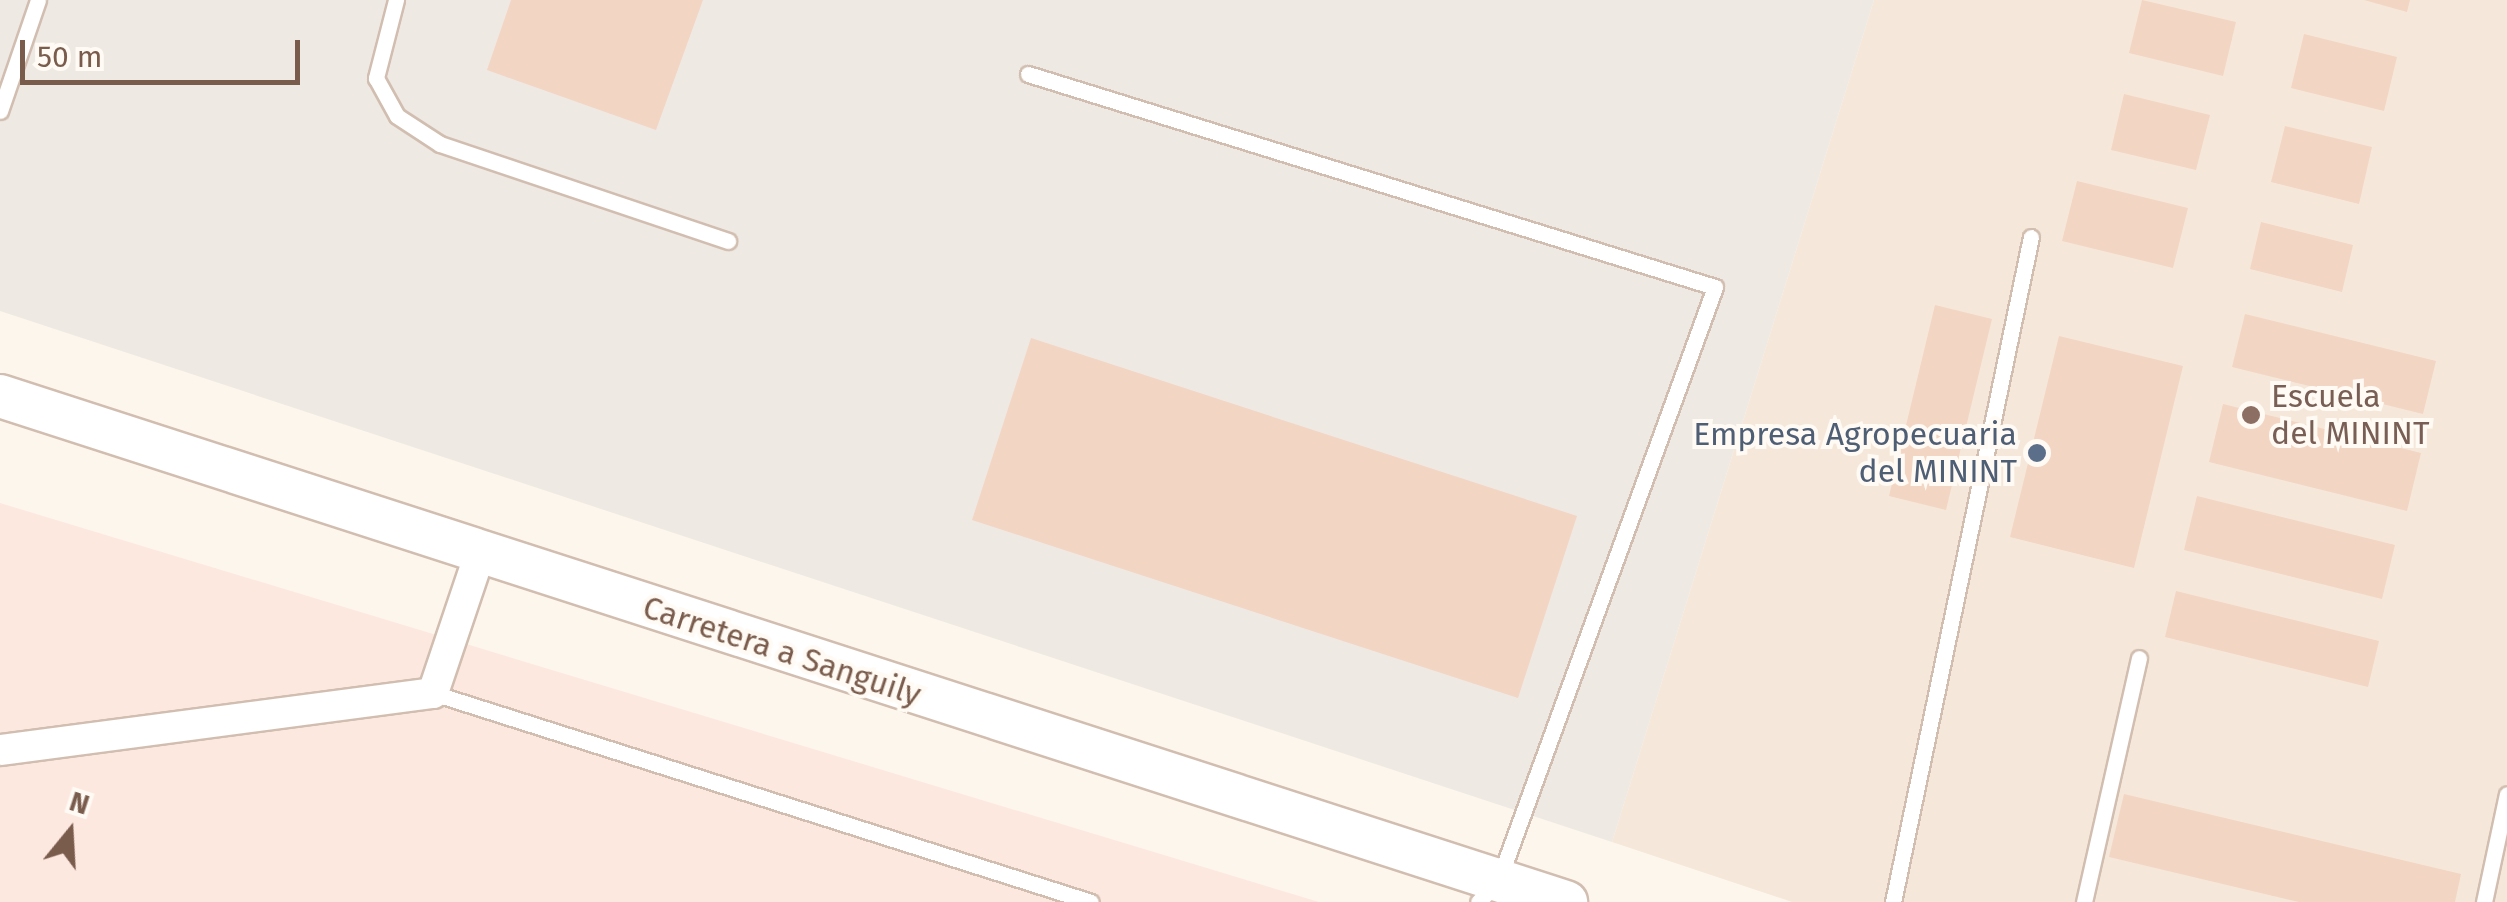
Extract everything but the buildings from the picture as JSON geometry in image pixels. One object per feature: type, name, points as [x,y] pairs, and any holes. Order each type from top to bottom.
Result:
[{"type":"street","name":"Carretera a Sanguily","points":[[0,396],[1488,892],[1566,902]]},
{"type":"street","points":[[0,750],[433,693],[480,553]]},
{"type":"lane","points":[[0,111],[38,0]]},
{"type":"lane","points":[[396,0],[376,78],[397,116],[440,144],[728,241]]},
{"type":"lane","points":[[1028,74],[1715,287],[1488,892]]},
{"type":"lane","points":[[1892,902],[2031,237]]},
{"type":"lane","points":[[2084,902],[2139,658]]},
{"type":"lane","points":[[433,693],[1091,902]]},
{"type":"lane","points":[[2484,902],[2507,794]]},
{"type":"shaded area","points":[[0,0],[1874,0],[1612,842],[0,311]]},
{"type":"shaded area","points":[[1874,0],[2507,0],[2507,902],[1792,902],[1612,842]]},
{"type":"shaded area","points":[[0,503],[1319,902],[0,902]]},
{"type":"place","name":"Escuela del MININT","points":[[2251,415]]},
{"type":"place","name":"Empresa Agropecuaria del MININT","points":[[2037,453]]}]
